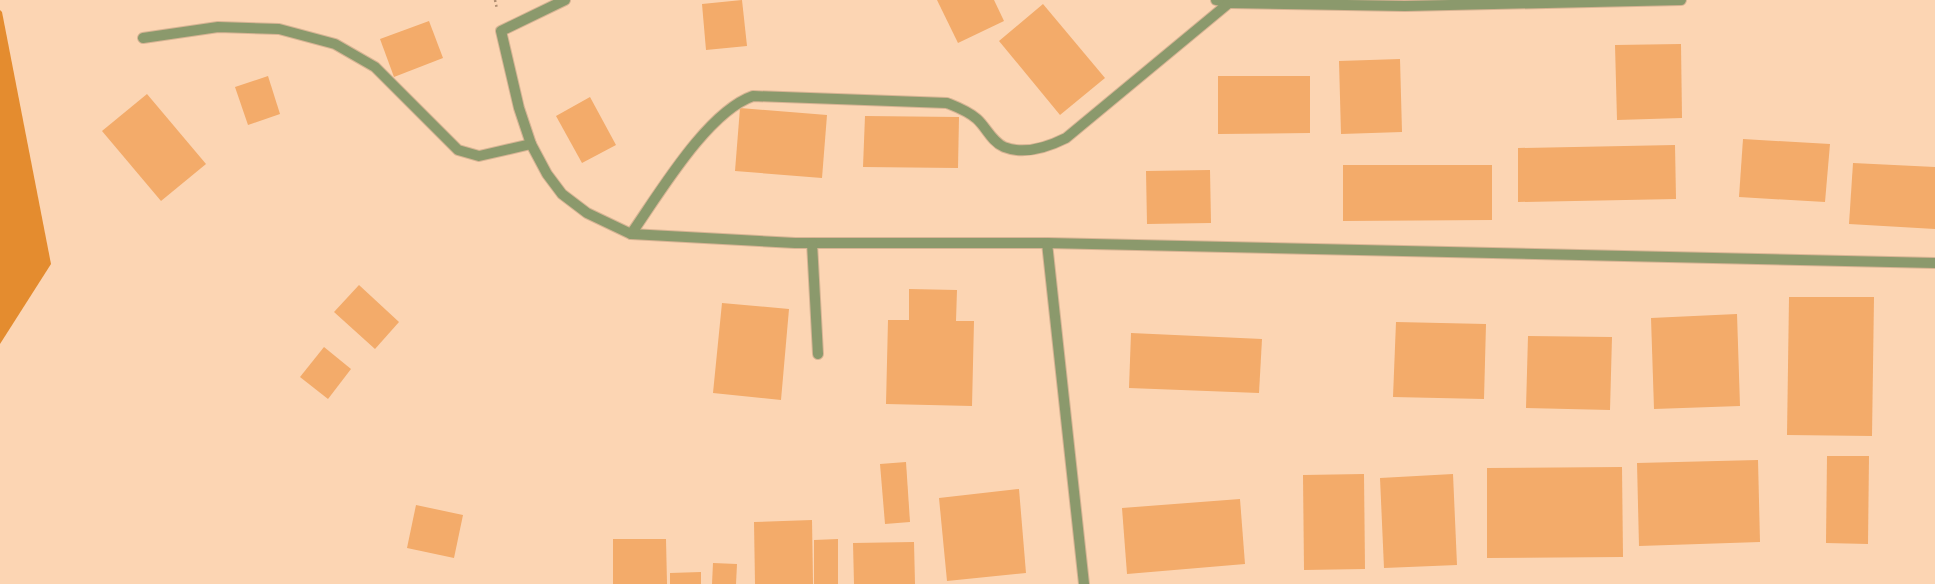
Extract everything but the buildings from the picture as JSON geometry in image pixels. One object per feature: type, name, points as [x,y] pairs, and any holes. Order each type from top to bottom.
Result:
[{"type":"street","points":[[565,0],[501,31],[519,108],[531,144],[547,174],[562,194],[587,213],[632,234],[646,236],[812,243],[1047,243],[1935,263]]},
{"type":"street","points":[[1216,0],[1229,3],[1405,6],[1682,0]]},
{"type":"street","points":[[632,234],[679,164],[702,136],[742,100],[753,96],[947,103],[963,109],[977,119],[989,135],[1003,147],[1027,150],[1047,147],[1066,138],[1229,3]]},
{"type":"street","points":[[144,38],[218,27],[279,29],[335,44],[375,67],[458,150],[479,156],[531,144]]},
{"type":"street","points":[[812,243],[818,354]]},
{"type":"street","points":[[1047,243],[1084,584]]},
{"type":"shaded area","points":[[0,10],[2,12],[51,264],[0,344]]}]
